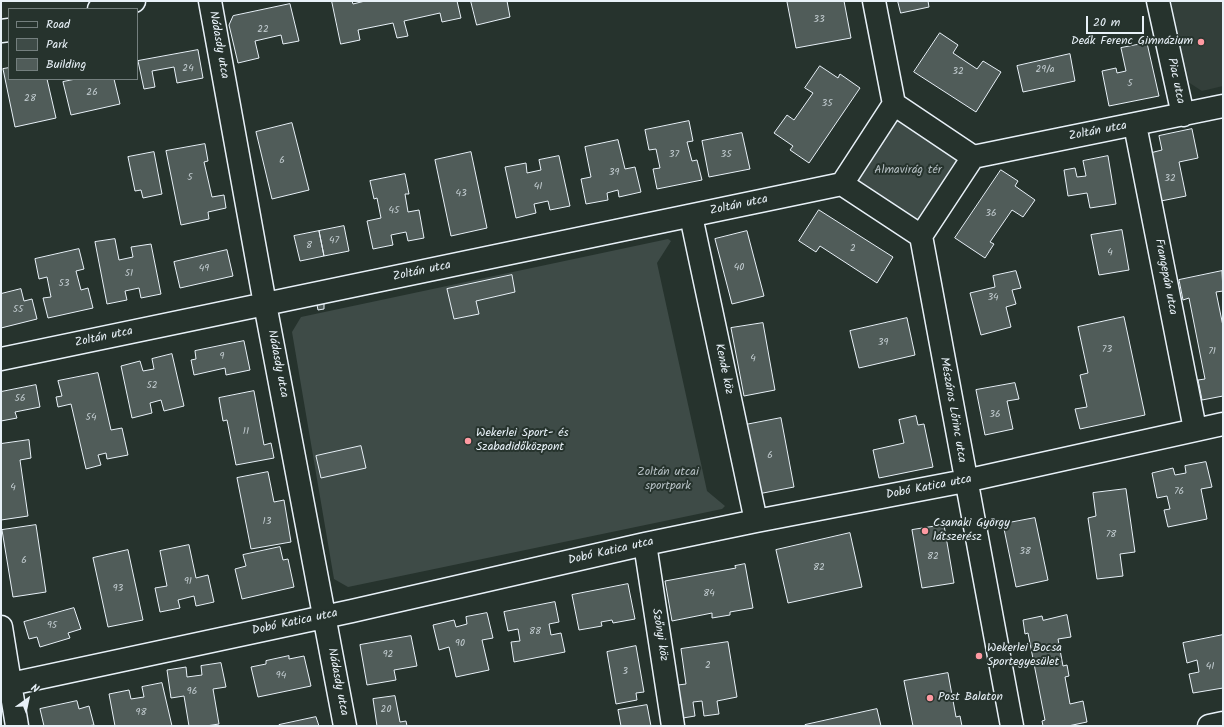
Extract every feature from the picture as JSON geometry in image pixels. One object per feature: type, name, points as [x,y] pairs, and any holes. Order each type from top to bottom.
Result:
[{"type":"street","points":[[103,8],[134,1]]},
{"type":"street","name":"Nádasdy utca","points":[[210,1],[265,304],[345,726]]},
{"type":"street","points":[[874,1],[894,104],[842,184],[920,236],[973,157],[894,104]]},
{"type":"street","name":"Piac utca","points":[[1158,1],[1183,115]]},
{"type":"street","name":"Zoltán utca","points":[[973,157],[1223,106]]},
{"type":"street","name":"Frangepán utca","points":[[1135,125],[1195,429]]},
{"type":"street","name":"Zoltán utca","points":[[1,359],[842,184]]},
{"type":"street","name":"Kende köz","points":[[691,216],[756,521]]},
{"type":"street","name":"Mészáros Lőrinc utca","points":[[920,236],[1012,726]]},
{"type":"street","name":"Dobó Katica utca","points":[[5,685],[325,616],[645,544],[965,481],[1223,424]]},
{"type":"street","name":"Szőnyi köz","points":[[645,544],[673,726]]},
{"type":"street","points":[[1,627],[5,685],[17,726]]},
{"type":"street","points":[[1209,726],[1223,723]]},
{"type":"shaded area","name":"Deák Ferenc Gimnázium","points":[[1171,1],[1223,1],[1223,86],[1202,91],[1188,82]]},
{"type":"green space","name":"Almavirág tér","points":[[897,120],[958,160],[917,221],[857,181]]},
{"type":"green space","name":"Wekerlei Sport- és Szabadidőközpont","points":[[668,239],[671,241],[657,263],[707,491],[725,506],[722,509],[348,587],[334,579],[292,332],[301,317]]},
{"type":"building","points":[[332,1],[352,1],[353,4],[365,1],[457,1],[461,18],[442,22],[440,13],[404,21],[408,36],[397,38],[393,23],[358,30],[360,40],[341,44]]},
{"type":"building","points":[[471,1],[507,1],[510,17],[477,25]]},
{"type":"building","points":[[844,1],[851,38],[796,48],[787,2]]},
{"type":"building","points":[[898,1],[928,1],[929,7],[901,13]]},
{"type":"building","points":[[290,4],[299,41],[283,44],[281,35],[255,41],[259,58],[238,63],[229,25],[233,16]]},
{"type":"building","points":[[940,33],[958,45],[953,53],[977,69],[983,61],[1001,72],[976,112],[914,72]]},
{"type":"building","points":[[1147,43],[1159,96],[1109,106],[1102,71],[1116,68],[1117,73],[1126,71],[1121,48]]},
{"type":"building","points":[[198,50],[203,78],[177,83],[174,67],[152,71],[155,87],[144,89],[138,61]]},
{"type":"building","points":[[1070,54],[1075,81],[1023,92],[1017,66]]},
{"type":"building","points":[[820,66],[838,78],[840,74],[860,88],[809,163],[790,150],[793,146],[774,133],[787,115],[794,120],[813,93],[805,88]]},
{"type":"building","points":[[8,68],[8,80],[47,80],[56,118],[15,127],[3,69]]},
{"type":"building","points":[[72,80],[114,80],[120,104],[71,115],[63,82]]},
{"type":"building","points":[[689,121],[693,141],[687,142],[692,161],[697,160],[702,180],[657,189],[653,169],[660,168],[656,149],[649,150],[645,130]]},
{"type":"building","points":[[292,123],[309,190],[272,199],[256,132]]},
{"type":"building","points":[[1192,129],[1198,158],[1179,162],[1186,196],[1161,201],[1150,153],[1162,150],[1159,136]]},
{"type":"building","points":[[742,133],[750,169],[709,177],[702,141]]},
{"type":"building","points":[[618,140],[625,169],[635,167],[641,192],[619,197],[618,190],[607,193],[608,200],[586,204],[581,179],[591,177],[585,147]]},
{"type":"building","points":[[205,144],[208,161],[204,162],[212,197],[224,195],[226,208],[208,212],[209,219],[181,225],[166,151]]},
{"type":"building","points":[[154,152],[162,194],[143,198],[141,190],[135,191],[128,157]]},
{"type":"building","points":[[471,152],[487,228],[451,236],[435,160]]},
{"type":"building","points":[[559,156],[570,206],[550,210],[548,201],[534,204],[536,213],[516,218],[505,167],[526,163],[527,173],[541,170],[539,160]]},
{"type":"building","points":[[1108,156],[1116,204],[1090,208],[1087,193],[1068,196],[1064,170],[1075,168],[1077,177],[1086,176],[1083,161]]},
{"type":"building","points":[[1001,170],[1018,181],[1015,186],[1035,200],[1023,217],[1012,210],[990,242],[994,244],[985,258],[955,238]]},
{"type":"building","points":[[405,174],[409,194],[405,194],[408,212],[419,210],[424,238],[408,241],[406,232],[391,235],[393,245],[373,249],[367,221],[381,218],[377,198],[374,199],[370,181]]},
{"type":"building","points":[[819,210],[893,257],[877,283],[820,246],[816,252],[799,241]]},
{"type":"building","points":[[344,226],[349,251],[324,256],[319,231]]},
{"type":"building","points":[[1122,230],[1129,270],[1099,275],[1091,235]]},
{"type":"building","points":[[319,231],[324,256],[300,261],[294,236]]},
{"type":"building","points":[[747,231],[764,296],[732,304],[715,239]]},
{"type":"building","points":[[115,239],[119,260],[133,257],[131,247],[151,244],[161,294],[141,298],[139,288],[125,291],[127,300],[107,304],[95,242]]},
{"type":"building","points":[[79,249],[84,269],[76,271],[81,290],[88,288],[93,308],[48,318],[43,298],[51,297],[47,277],[39,279],[35,259]]},
{"type":"building","points":[[227,250],[233,276],[180,288],[174,262]]},
{"type":"building","points":[[1016,271],[1021,288],[1012,290],[1016,304],[1006,307],[1011,327],[981,335],[970,293],[995,287],[993,276]]},
{"type":"building","points":[[1222,271],[1223,291],[1216,292],[1223,326],[1223,396],[1202,400],[1198,380],[1205,379],[1189,298],[1183,300],[1179,280]]},
{"type":"building","points":[[512,275],[515,292],[476,301],[479,314],[454,319],[447,289]]},
{"type":"building","points":[[21,289],[24,301],[32,299],[37,319],[1,328],[1,294]]},
{"type":"building","points":[[324,304],[324,309],[318,310],[317,305]]},
{"type":"building","points":[[1124,317],[1145,415],[1080,429],[1075,409],[1087,407],[1080,375],[1088,373],[1078,327]]},
{"type":"building","points":[[907,318],[915,355],[859,368],[850,331]]},
{"type":"building","points":[[763,323],[775,390],[744,396],[731,328]]},
{"type":"building","points":[[244,341],[250,370],[226,375],[225,368],[194,375],[191,360],[196,359],[195,351]]},
{"type":"building","points":[[172,354],[184,406],[164,411],[161,400],[150,403],[152,413],[132,418],[121,366],[140,361],[143,371],[154,369],[152,359]]},
{"type":"building","points":[[98,373],[111,430],[122,428],[128,455],[107,459],[106,453],[98,455],[101,465],[86,469],[71,404],[58,407],[56,397],[62,396],[58,381]]},
{"type":"building","points":[[1015,383],[1019,399],[1007,401],[1013,429],[985,435],[976,390]]},
{"type":"building","points":[[36,385],[40,407],[15,412],[17,418],[1,421],[1,392]]},
{"type":"building","points":[[254,391],[264,445],[271,443],[274,458],[236,465],[227,420],[223,421],[219,398]]},
{"type":"building","points":[[916,416],[918,425],[924,424],[933,467],[879,478],[873,450],[904,443],[899,420]]},
{"type":"building","points":[[781,418],[794,487],[758,494],[745,425]]},
{"type":"building","points":[[29,440],[31,458],[20,460],[28,516],[1,520],[1,444]]},
{"type":"building","points":[[361,446],[366,468],[321,478],[316,456]]},
{"type":"building","points":[[1206,462],[1212,487],[1201,489],[1207,519],[1168,527],[1164,510],[1170,509],[1167,496],[1157,498],[1152,473],[1173,468],[1175,475],[1186,473],[1185,466]]},
{"type":"building","points":[[268,472],[274,502],[284,500],[291,542],[251,549],[237,478]]},
{"type":"building","points":[[1126,489],[1135,552],[1120,554],[1123,576],[1097,579],[1088,518],[1096,516],[1093,493]]},
{"type":"building","points":[[1035,518],[1048,580],[1016,587],[1003,524]]},
{"type":"building","points":[[36,525],[46,592],[13,597],[2,530]]},
{"type":"building","points":[[944,525],[954,583],[922,588],[912,530]]},
{"type":"building","points":[[850,533],[862,587],[788,603],[776,550]]},
{"type":"building","points":[[189,545],[196,578],[208,575],[214,602],[196,606],[194,596],[178,600],[180,608],[160,612],[155,588],[167,586],[160,551]]},
{"type":"building","points":[[280,547],[283,560],[288,559],[294,587],[242,599],[235,569],[246,566],[243,555]]},
{"type":"building","points":[[128,550],[143,620],[108,627],[93,558]]},
{"type":"building","points":[[745,564],[753,608],[730,612],[730,615],[712,618],[712,613],[672,621],[665,581],[736,568],[735,566]]},
{"type":"building","points":[[628,584],[635,619],[613,623],[612,620],[601,622],[602,626],[579,630],[572,595]]},
{"type":"building","points":[[555,602],[559,622],[549,624],[551,635],[561,633],[565,652],[514,662],[511,642],[520,641],[518,629],[508,631],[504,612]]},
{"type":"building","points":[[74,608],[81,629],[68,633],[70,638],[40,647],[37,637],[29,639],[24,622]]},
{"type":"building","points":[[487,613],[493,638],[482,640],[489,670],[456,677],[449,647],[439,650],[433,625],[454,620],[456,627],[467,624],[466,617]]},
{"type":"building","points":[[1067,615],[1071,637],[1058,639],[1063,666],[1067,665],[1069,676],[1065,677],[1070,704],[1083,701],[1087,722],[1068,726],[1043,726],[1042,721],[1045,720],[1028,633],[1025,634],[1023,620],[1042,616],[1043,620]]},
{"type":"building","points":[[1223,635],[1223,688],[1193,693],[1189,674],[1199,672],[1197,660],[1187,663],[1183,643]]},
{"type":"building","points":[[411,636],[417,666],[394,670],[396,680],[367,685],[360,645]]},
{"type":"building","points":[[728,642],[737,697],[717,701],[719,714],[704,716],[702,701],[693,702],[695,716],[683,718],[678,685],[686,684],[681,649]]},
{"type":"building","points":[[636,646],[644,692],[636,693],[637,700],[616,704],[607,652]]},
{"type":"building","points":[[289,656],[289,659],[304,656],[311,686],[258,697],[251,667],[266,664],[266,661]]},
{"type":"building","points":[[221,663],[226,687],[213,689],[219,724],[189,726],[184,696],[171,698],[167,670],[186,667],[187,677],[202,675],[201,666]]},
{"type":"building","name":"Post Balaton","points":[[948,673],[956,717],[960,716],[962,726],[913,726],[904,681]]},
{"type":"building","points":[[162,683],[172,726],[115,726],[109,694],[129,690],[131,699],[144,697],[142,687]]},
{"type":"building","points":[[395,696],[400,722],[406,721],[407,726],[377,726],[373,699]]},
{"type":"building","points":[[77,701],[79,709],[89,706],[94,725],[44,726],[40,709]]},
{"type":"building","points":[[647,705],[651,726],[621,726],[618,710]]},
{"type":"building","points":[[877,709],[881,726],[805,726],[805,725]]},
{"type":"building","points":[[316,717],[319,726],[279,726],[279,725]]},
{"type":"place","name":"Deák Ferenc Gimnázium","points":[[1201,42]]},
{"type":"place","name":"Wekerlei Sport- és Szabadidőközpont","points":[[468,441]]},
{"type":"place","name":"Csanaki György látszerész","points":[[925,531]]},
{"type":"place","name":"Wekerlei Bocsa Sportegyesület","points":[[979,656]]},
{"type":"place","name":"Post Balaton","points":[[930,698]]},
{"type":"park label","name":"Zoltán utcai sportpark","points":[[668,480]]}]
